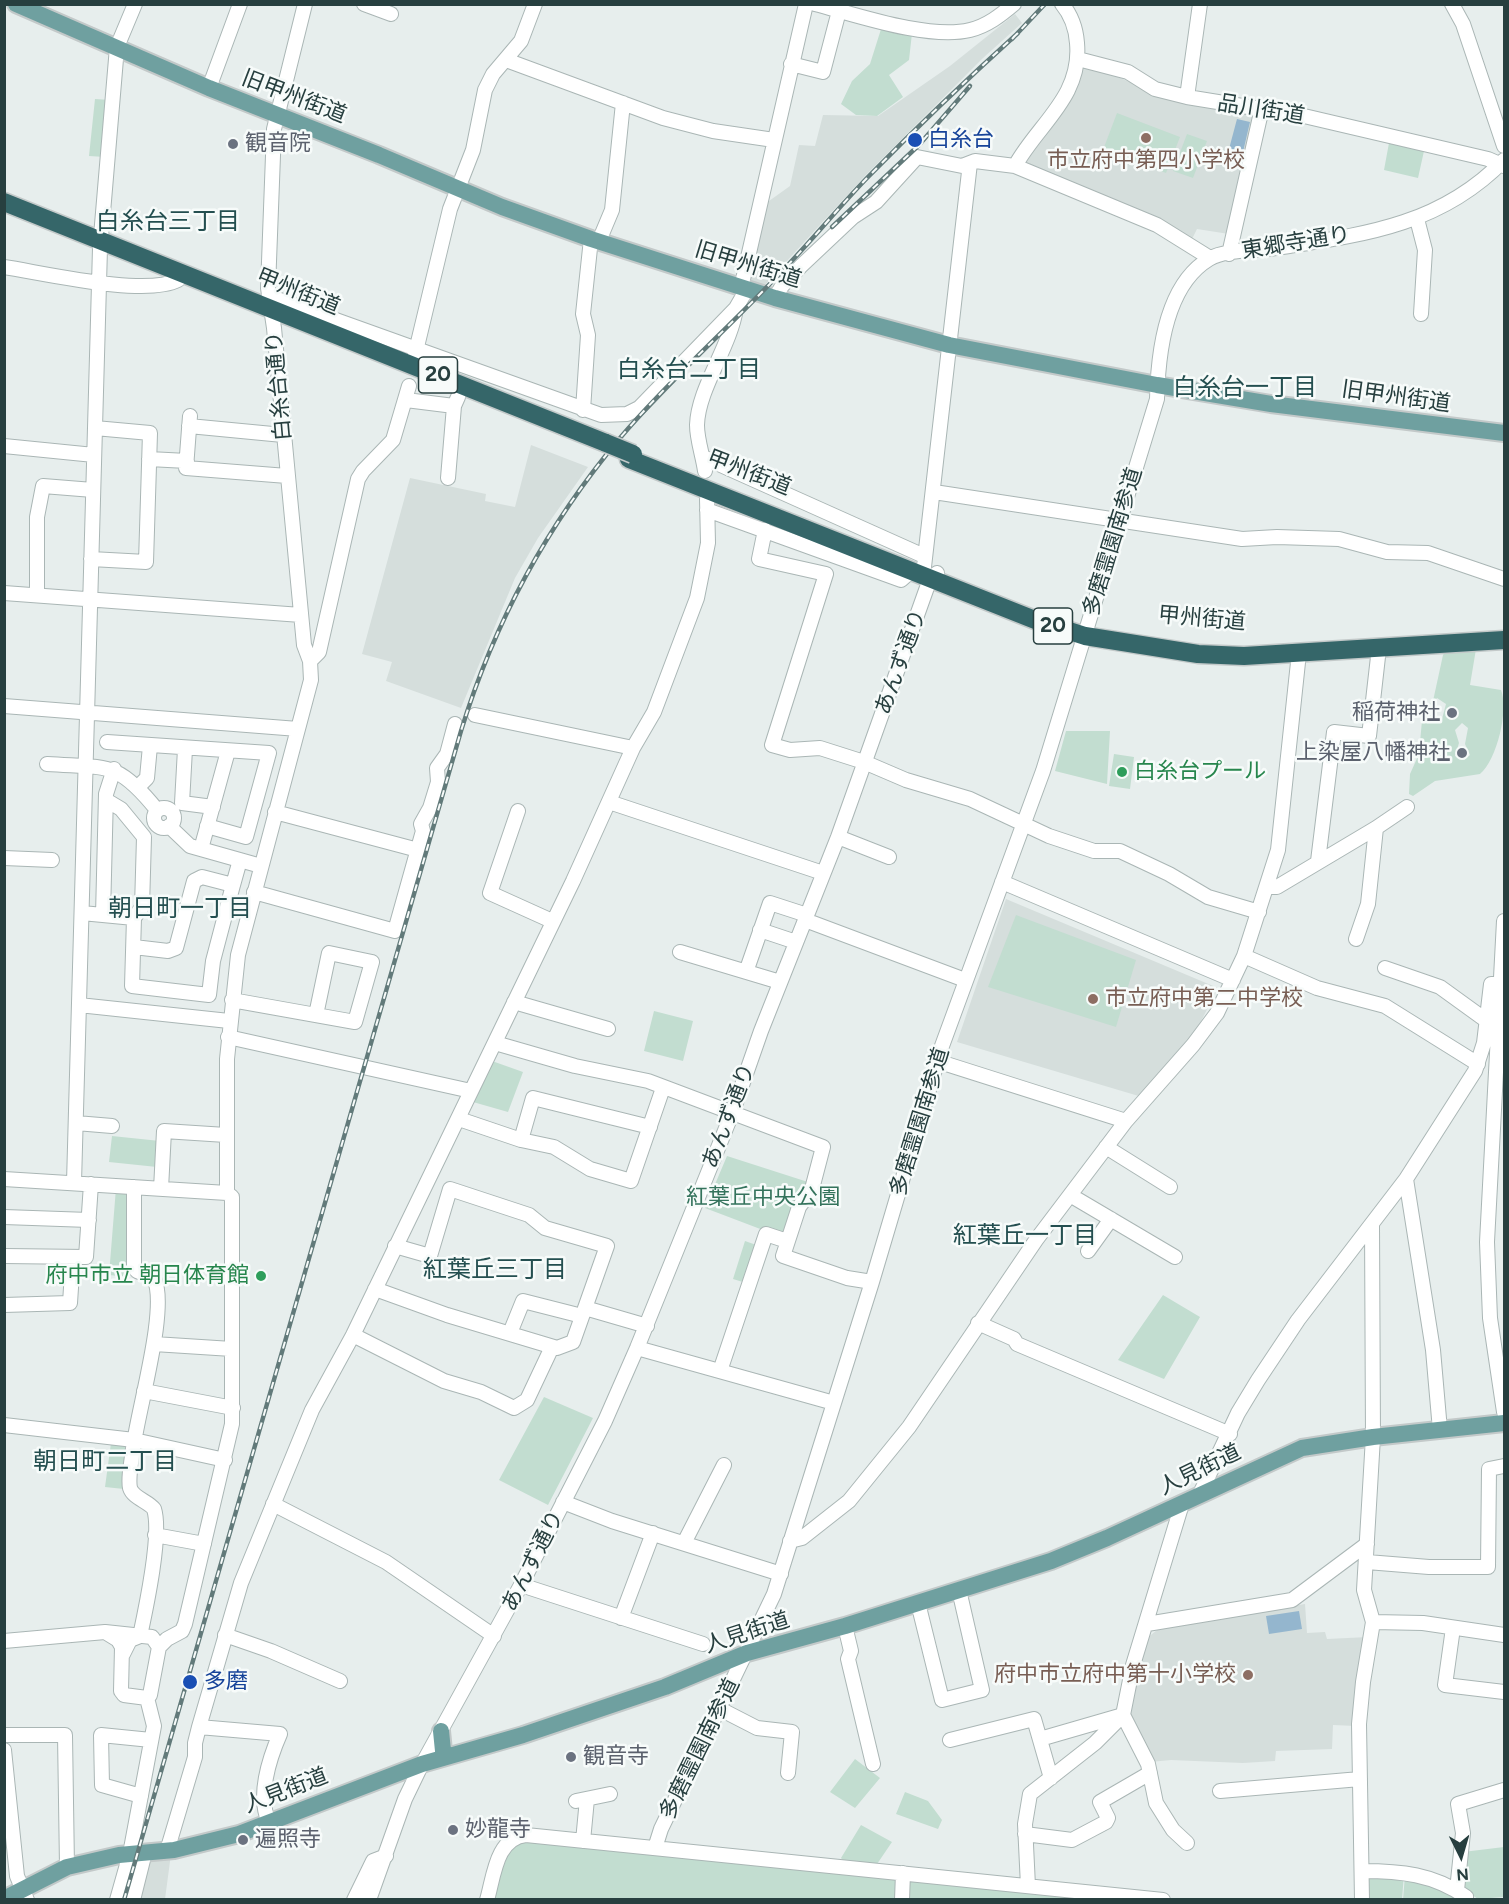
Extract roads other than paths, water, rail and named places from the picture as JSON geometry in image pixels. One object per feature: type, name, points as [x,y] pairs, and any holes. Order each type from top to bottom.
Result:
[{"type":"highway","name":"甲州街道","points":[[4,202],[100,244],[172,283],[271,307]]},
{"type":"highway","name":"甲州街道","points":[[4,211],[271,307],[605,446],[1085,632],[1198,654],[1299,653],[1504,640]]},
{"type":"highway","name":"甲州街道","points":[[1085,632],[1200,647],[1256,648],[1504,631]]},
{"type":"main road","name":"旧甲州街道","points":[[16,4],[209,88],[459,187],[502,207],[595,240],[775,298],[949,345],[1157,385],[1271,404],[1504,433]]},
{"type":"main road","name":"人見街道","points":[[4,1899],[25,1895],[67,1867],[137,1853],[167,1851],[239,1834],[422,1764],[654,1691],[747,1653],[845,1626],[1069,1555],[1302,1448],[1372,1437],[1504,1423]]},
{"type":"main road","points":[[441,1731],[443,1751],[450,1756]]},
{"type":"street","points":[[74,1183],[100,244],[117,47],[135,4]]},
{"type":"street","points":[[209,88],[240,4]]},
{"type":"street","name":"白糸台通り","points":[[305,4],[276,114],[271,307],[304,645],[310,661]]},
{"type":"street","points":[[364,4],[391,14]]},
{"type":"street","points":[[415,352],[450,209],[473,150],[485,90],[493,74],[521,41],[535,4]]},
{"type":"street","points":[[806,4],[774,140],[744,288],[736,308],[731,332],[710,380],[697,424],[704,464],[925,569]]},
{"type":"street","points":[[815,4],[897,25],[954,33],[982,27],[1014,4]]},
{"type":"street","points":[[1015,166],[1066,98],[1078,59],[1074,26],[1062,4]]},
{"type":"street","points":[[1187,97],[1200,4]]},
{"type":"street","points":[[1452,4],[1463,24],[1504,146]]},
{"type":"street","points":[[791,64],[823,72],[839,11]]},
{"type":"street","name":"品川街道","points":[[1078,59],[1128,72],[1155,89],[1187,97],[1262,108],[1370,130],[1503,163]]},
{"type":"street","points":[[506,60],[663,118],[713,131],[774,140]]},
{"type":"street","points":[[583,410],[588,335],[583,314],[595,240],[612,210],[623,103]]},
{"type":"street","points":[[1229,254],[1262,108]]},
{"type":"street","points":[[775,298],[782,286],[845,224],[876,202],[916,157],[962,166],[975,161],[1015,166],[1157,225],[1210,258]]},
{"type":"street","name":"東郷寺通り","points":[[1157,385],[1174,300],[1186,279],[1210,258],[1324,241],[1417,219],[1459,197],[1503,163]]},
{"type":"street","name":"あんず通り","points":[[369,1899],[405,1799],[422,1764],[494,1636],[605,1422],[733,1111],[780,982],[838,837],[864,762],[925,569],[970,164]]},
{"type":"street","points":[[1417,219],[1425,250],[1421,314]]},
{"type":"street","points":[[4,267],[141,288],[172,283]]},
{"type":"street","points":[[271,307],[415,352],[467,373],[601,415],[627,414],[639,408],[736,308]]},
{"type":"street","name":"多磨霊園南参道","points":[[656,1848],[661,1829],[747,1653],[781,1574],[872,1282],[937,1061],[1043,771],[1157,399],[1157,385]]},
{"type":"street","points":[[227,1193],[228,1037],[238,955],[311,680],[310,661],[320,652],[358,480],[363,471],[393,440],[407,393],[456,402],[448,478]]},
{"type":"street","points":[[283,435],[190,421],[186,468],[287,477]]},
{"type":"street","points":[[91,559],[146,562],[150,433],[95,428]]},
{"type":"street","points":[[4,446],[94,455]]},
{"type":"street","points":[[149,459],[187,461]]},
{"type":"street","points":[[37,595],[37,517],[43,486],[93,490]]},
{"type":"street","points":[[934,492],[1242,539],[1277,537],[1339,539],[1387,552],[1428,553],[1504,579]]},
{"type":"street","points":[[167,1851],[195,1757],[195,1743],[199,1727],[241,1583],[318,1399],[353,1335],[459,1119],[633,748],[654,712],[697,598],[708,543],[707,505],[765,530],[901,580],[925,569]]},
{"type":"street","points":[[765,530],[759,559],[826,574],[772,746],[790,750],[820,747],[906,780],[970,799],[1049,836],[1094,851],[1120,852],[1208,897],[1259,912]]},
{"type":"street","points":[[4,593],[301,615]]},
{"type":"street","points":[[1318,861],[1334,732],[1369,736],[1379,648]]},
{"type":"street","points":[[790,1541],[802,1538],[849,1502],[909,1427],[978,1323],[1106,1147],[1193,1045],[1217,1013],[1244,956],[1278,850],[1299,653]]},
{"type":"street","points":[[4,706],[298,729]]},
{"type":"street","points":[[475,715],[633,748]]},
{"type":"street","points":[[254,892],[395,931],[423,831],[421,824],[430,808],[438,782],[437,768],[447,754],[455,724]]},
{"type":"street","points":[[107,742],[268,753],[246,837],[207,826]]},
{"type":"street","points":[[138,787],[147,778],[150,746]]},
{"type":"street","points":[[185,749],[182,803],[213,807]]},
{"type":"street","points":[[201,849],[228,751]]},
{"type":"street","points":[[47,764],[114,769],[138,787],[157,810],[154,817],[156,824],[161,827],[169,826],[182,840],[201,849],[261,866]]},
{"type":"street","points":[[103,915],[106,800],[114,769]]},
{"type":"street","points":[[106,800],[121,809],[144,837],[142,907],[134,918],[132,987],[209,995],[213,961],[240,860]]},
{"type":"street","points":[[609,802],[824,873]]},
{"type":"street","points":[[1267,887],[1277,887],[1407,807]]},
{"type":"street","points":[[518,811],[490,893],[552,921]]},
{"type":"street","points":[[275,812],[418,850]]},
{"type":"street","points":[[1356,939],[1368,904],[1376,828]]},
{"type":"street","points":[[838,837],[889,856]]},
{"type":"street","points":[[4,858],[52,860]]},
{"type":"street","points":[[134,947],[168,951],[176,948],[196,879],[202,878],[233,885]]},
{"type":"street","points":[[1002,882],[1233,980]]},
{"type":"street","points":[[746,972],[770,903],[965,980]]},
{"type":"street","points":[[82,913],[134,918]]},
{"type":"street","points":[[1504,921],[1502,1010],[1487,1271],[1492,1340],[1504,1412]]},
{"type":"street","points":[[760,930],[796,942]]},
{"type":"street","points":[[680,952],[780,982]]},
{"type":"street","points":[[232,1000],[355,1022],[372,962],[329,953],[316,1015]]},
{"type":"street","points":[[1244,956],[1317,988],[1385,1006],[1478,1064]]},
{"type":"street","points":[[1385,968],[1440,987],[1487,1021]]},
{"type":"street","points":[[1199,1496],[1253,1388],[1298,1320],[1406,1179],[1478,1064],[1487,1021],[1491,984],[1502,976]]},
{"type":"street","points":[[514,1002],[608,1029]]},
{"type":"street","points":[[79,1005],[229,1021]]},
{"type":"street","points":[[228,1037],[471,1091]]},
{"type":"street","points":[[495,1043],[575,1066],[648,1081],[733,1111],[823,1147],[812,1189],[799,1207],[783,1256],[847,1278],[872,1282]]},
{"type":"street","points":[[937,1061],[1126,1121]]},
{"type":"street","points":[[459,1119],[521,1140],[554,1147],[590,1169],[631,1181],[663,1088]]},
{"type":"street","points":[[521,1140],[533,1098],[650,1127]]},
{"type":"street","points":[[76,1123],[111,1126]]},
{"type":"street","points":[[161,1189],[164,1131],[226,1135]]},
{"type":"street","points":[[1106,1147],[1170,1187]]},
{"type":"street","points":[[4,1179],[227,1193],[232,1197],[232,1408],[225,1460],[217,1481],[182,1631],[173,1636],[150,1640],[130,1640],[123,1654]]},
{"type":"street","points":[[1406,1179],[1433,1350],[1440,1431]]},
{"type":"street","points":[[4,1256],[86,1257],[91,1184]]},
{"type":"street","points":[[132,1899],[141,1796],[154,1726],[147,1698],[150,1695],[151,1584],[155,1535],[154,1509],[134,1494],[130,1485],[134,1440],[154,1344],[159,1289],[154,1278],[137,1271],[134,1267],[134,1187]]},
{"type":"street","points":[[375,1289],[447,1316],[557,1348],[573,1342],[607,1246],[545,1228],[529,1215],[450,1189],[430,1256],[395,1246]]},
{"type":"street","points":[[1070,1195],[1175,1257]]},
{"type":"street","points":[[419,1199],[445,1206]]},
{"type":"street","points":[[4,1217],[89,1220]]},
{"type":"street","points":[[1088,1251],[1111,1219]]},
{"type":"street","points":[[1362,1899],[1359,1724],[1373,1622],[1364,1590],[1372,1437],[1372,1224]]},
{"type":"street","points":[[720,1371],[766,1234],[787,1241]]},
{"type":"street","points":[[4,1305],[70,1303],[73,1257]]},
{"type":"street","points":[[510,1333],[523,1301],[646,1326]]},
{"type":"street","points":[[978,1323],[1014,1340],[1017,1344],[1230,1434]]},
{"type":"street","points":[[353,1335],[444,1381],[481,1392],[514,1407],[527,1400],[552,1347]]},
{"type":"street","points":[[154,1344],[232,1349]]},
{"type":"street","points":[[637,1348],[834,1403]]},
{"type":"street","points":[[144,1391],[232,1408]]},
{"type":"street","points":[[4,1425],[134,1440],[225,1460]]},
{"type":"street","points":[[684,1543],[724,1466]]},
{"type":"street","points":[[1367,1562],[1429,1567],[1488,1567],[1489,1469],[1504,1466]]},
{"type":"street","points":[[563,1502],[612,1521],[781,1574]]},
{"type":"street","points":[[273,1504],[393,1567],[494,1636]]},
{"type":"street","points":[[1028,1886],[1025,1834],[1030,1794],[1104,1735],[1123,1715],[1133,1665],[1182,1504]]},
{"type":"street","points":[[621,1618],[653,1533]]},
{"type":"street","points":[[155,1535],[204,1544]]},
{"type":"street","points":[[1147,1624],[1292,1600],[1367,1544]]},
{"type":"street","points":[[521,1585],[703,1644]]},
{"type":"street","points":[[918,1603],[942,1700],[982,1690],[959,1590]]},
{"type":"street","points":[[1373,1622],[1423,1623],[1504,1635]]},
{"type":"street","points":[[845,1626],[851,1651],[848,1659],[873,1764]]},
{"type":"street","points":[[1453,1628],[1445,1686],[1504,1692]]},
{"type":"street","points":[[4,1641],[105,1632],[150,1640]]},
{"type":"street","points":[[105,1632],[118,1640],[123,1654],[121,1691],[124,1695],[147,1698]]},
{"type":"street","points":[[225,1635],[271,1651],[340,1681]]},
{"type":"street","points":[[720,1709],[757,1728],[792,1732],[788,1773]]},
{"type":"street","points":[[1040,1739],[1123,1715]]},
{"type":"street","points":[[1123,1715],[1150,1773],[1156,1803],[1173,1830],[1187,1843]]},
{"type":"street","points":[[950,1740],[1034,1719],[1051,1778]]},
{"type":"street","points":[[199,1727],[280,1734],[270,1766],[263,1804],[268,1822]]},
{"type":"street","points":[[4,1735],[65,1735],[67,1867]]},
{"type":"street","points":[[141,1796],[102,1785],[101,1735],[151,1740]]},
{"type":"street","points":[[4,1750],[17,1876],[25,1895]]},
{"type":"street","points":[[1025,1834],[1072,1840],[1106,1822],[1108,1818],[1100,1802],[1150,1773]]},
{"type":"street","points":[[1220,1791],[1360,1779]]},
{"type":"street","points":[[1362,1871],[1406,1872],[1429,1878],[1461,1895],[1463,1833],[1458,1804],[1504,1790]]},
{"type":"street","points":[[583,1841],[581,1800],[610,1794]]},
{"type":"street","points":[[487,1899],[504,1847],[512,1838],[525,1835],[1163,1899]]},
{"type":"street","points":[[117,1899],[137,1853]]},
{"type":"street","points":[[354,1899],[373,1861],[386,1856]]},
{"type":"street","points":[[902,1899],[903,1873]]},
{"type":"water","points":[[1237,119],[1250,122],[1243,152],[1229,149]]},
{"type":"water","points":[[1299,1611],[1302,1629],[1269,1634],[1266,1616]]},
{"type":"railway","points":[[1012,39],[1045,4]]},
{"type":"railway","points":[[124,1900],[461,731],[474,691],[507,614],[546,540],[569,505],[620,438],[660,394],[785,268],[867,178],[941,104],[1018,33]]},
{"type":"railway","points":[[832,227],[919,145],[970,86]]},
{"type":"place","name":"市立府中第四小学校","points":[[1146,138]]},
{"type":"place","name":"白糸台","points":[[915,140]]},
{"type":"place","name":"観音院","points":[[233,144]]},
{"type":"place","name":"稲荷神社","points":[[1452,713]]},
{"type":"place","name":"上染屋八幡神社","points":[[1462,753]]},
{"type":"place","name":"白糸台プール","points":[[1122,772]]},
{"type":"place","name":"市立府中第二中学校","points":[[1093,999]]},
{"type":"place","name":"府中市立 朝日体育館","points":[[261,1276]]},
{"type":"place","name":"府中市立府中第十小学校","points":[[1248,1675]]},
{"type":"place","name":"多磨","points":[[190,1682]]},
{"type":"place","name":"観音寺","points":[[571,1757]]},
{"type":"place","name":"妙龍寺","points":[[453,1830]]},
{"type":"place","name":"遍照寺","points":[[243,1840]]},
{"type":"district","name":"白糸台三丁目","points":[[168,222]]},
{"type":"district","name":"白糸台二丁目","points":[[689,370]]},
{"type":"district","name":"白糸台一丁目","points":[[1245,388]]},
{"type":"district","name":"朝日町一丁目","points":[[180,909]]},
{"type":"district","name":"紅葉丘一丁目","points":[[1025,1236]]},
{"type":"district","name":"紅葉丘三丁目","points":[[495,1270]]},
{"type":"district","name":"朝日町二丁目","points":[[105,1462]]},
{"type":"park label","name":"紅葉丘中央公園","points":[[763,1198]]}]
